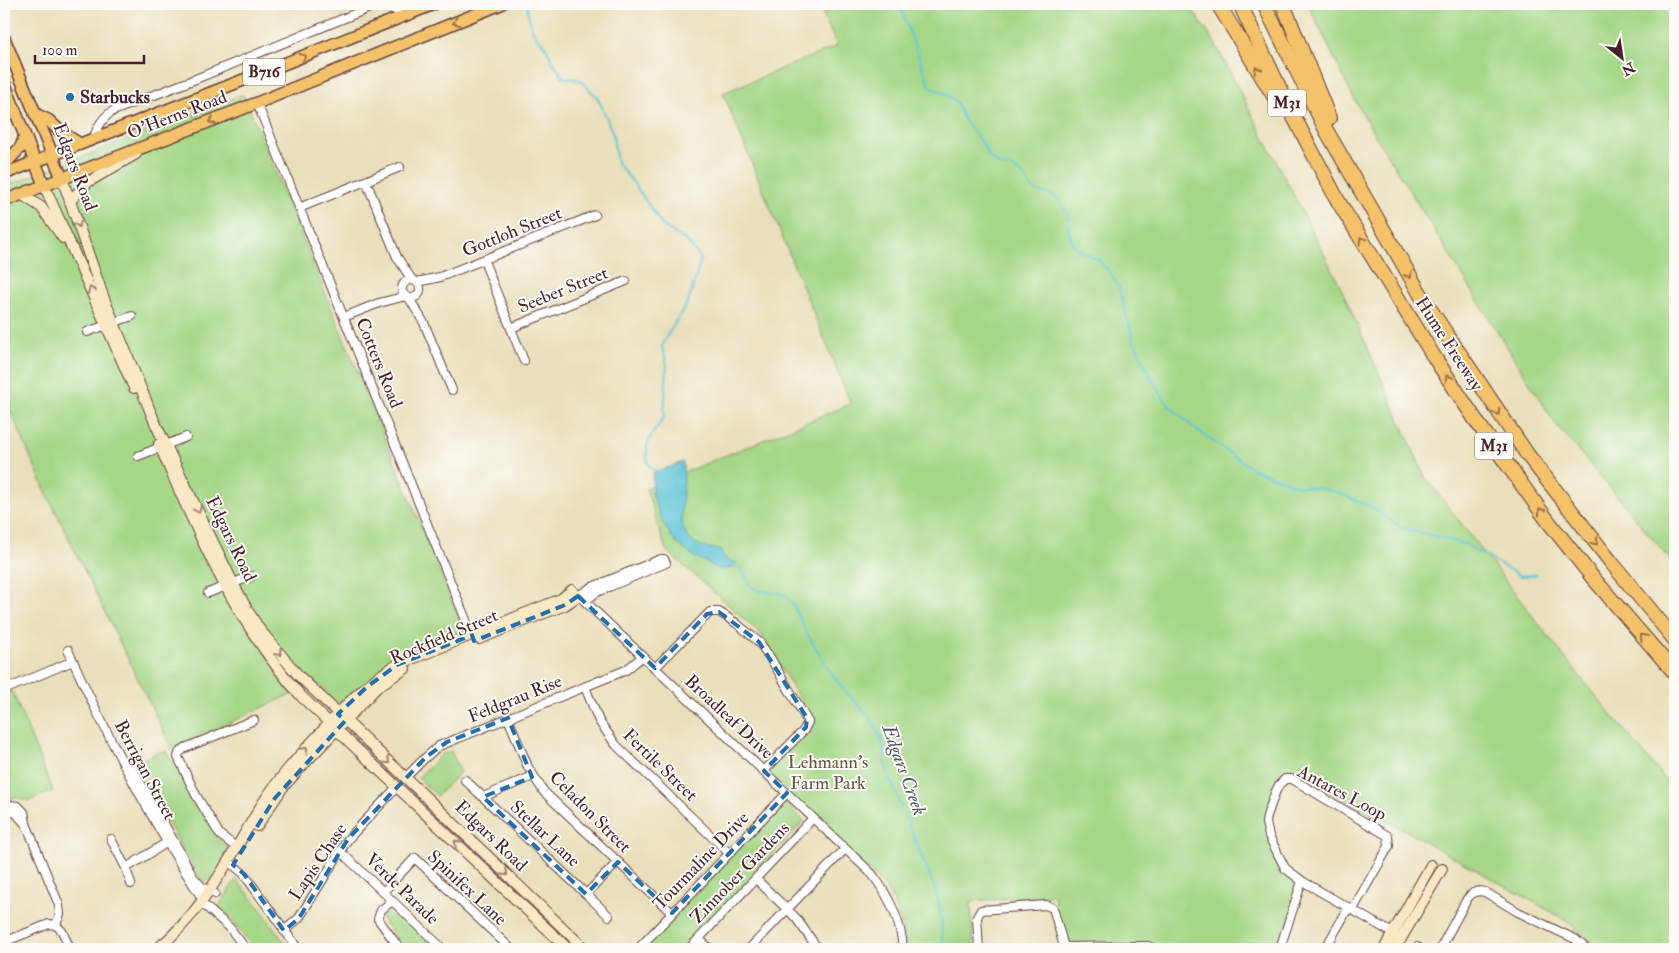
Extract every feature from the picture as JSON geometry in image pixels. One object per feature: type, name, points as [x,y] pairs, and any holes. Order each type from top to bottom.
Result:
[{"type":"highway","points":[[1218,4],[1338,201]]},
{"type":"highway","name":"Hume Freeway","points":[[1240,4],[1285,100],[1338,201],[1408,316],[1479,425],[1548,521],[1593,578],[1675,673]]},
{"type":"highway","name":"Hume Freeway","points":[[1264,4],[1326,130],[1424,302],[1527,454],[1611,562],[1675,640]]},
{"type":"highway","points":[[1283,4],[1358,188]]},
{"type":"main road","name":"O'Herns Road","points":[[4,174],[434,4]]},
{"type":"main road","name":"O'Herns Road","points":[[4,201],[257,103],[501,4]]},
{"type":"main road","name":"Edgars Road","points":[[4,38],[62,178],[110,324]]},
{"type":"main road","name":"Edgars Road","points":[[4,82],[44,185],[75,255],[110,324],[163,446],[185,504],[229,585],[246,624],[282,675],[301,696],[568,949]]},
{"type":"main road","points":[[35,114],[48,120],[62,133],[80,144]]},
{"type":"main road","points":[[4,164],[21,147],[25,136]]},
{"type":"main road","points":[[70,201],[88,182],[154,143]]},
{"type":"main road","points":[[21,194],[41,207],[75,255]]},
{"type":"main road","name":"Edgars Road","points":[[229,585],[265,637],[298,676],[585,949]]},
{"type":"main road","name":"Rockfield Street","points":[[167,949],[191,926],[277,783],[299,756],[341,718],[389,678],[407,668],[473,638],[565,605],[576,594]]},
{"type":"main road","points":[[397,787],[405,778]]},
{"type":"main road","points":[[1395,949],[1397,936],[1432,865]]},
{"type":"main road","points":[[1384,949],[1397,936],[1442,870]]},
{"type":"main road","name":"Rockfield Street","points":[[157,949],[205,904]]},
{"type":"street","points":[[374,5],[384,5],[406,15]]},
{"type":"street","name":"O'Herns Road","points":[[94,138],[96,130],[104,118],[113,111],[216,71],[374,5]]},
{"type":"street","name":"Cotters Road","points":[[257,103],[473,638]]},
{"type":"street","points":[[299,208],[400,167]]},
{"type":"street","points":[[366,181],[397,257],[405,292],[424,323],[452,390]]},
{"type":"street","name":"Gottloh Street","points":[[417,286],[484,261],[595,215]]},
{"type":"street","points":[[397,257],[417,286],[424,323]]},
{"type":"street","points":[[484,261],[524,361]]},
{"type":"street","name":"Seeber Street","points":[[511,328],[626,281]]},
{"type":"street","points":[[405,292],[414,297],[417,286]]},
{"type":"street","points":[[344,317],[417,286]]},
{"type":"street","points":[[87,332],[132,316]]},
{"type":"street","points":[[138,456],[186,437]]},
{"type":"street","name":"Rockfield Street","points":[[576,594],[633,574]]},
{"type":"street","points":[[208,593],[252,576]]},
{"type":"street","name":"Broadleaf Drive","points":[[576,594],[872,874],[889,899],[898,919],[903,949]]},
{"type":"street","points":[[656,668],[710,612],[719,612],[754,637],[771,659],[808,722],[804,730],[764,771]]},
{"type":"street","name":"Berrigan Street","points":[[68,650],[129,769],[205,904],[229,927],[246,949]]},
{"type":"street","name":"Feldgrau Rise","points":[[405,778],[439,746],[626,670],[643,656]]},
{"type":"street","points":[[4,690],[73,661]]},
{"type":"street","name":"Fertile Street","points":[[585,687],[599,721],[616,744],[729,853]]},
{"type":"street","name":"Celadon Street","points":[[508,718],[524,759],[544,792],[672,913]]},
{"type":"street","points":[[239,848],[220,835],[196,795],[178,757],[179,753],[185,748],[254,720]]},
{"type":"street","name":"Stellar Lane","points":[[483,797],[533,776]]},
{"type":"street","name":"Antares Loop","points":[[1351,908],[1389,846],[1388,836],[1292,779],[1285,779],[1275,793],[1266,824],[1269,836],[1281,862],[1291,874],[1397,936]]},
{"type":"street","name":"Stellar Lane","points":[[465,780],[609,916]]},
{"type":"street","name":"Lapis Chase","points":[[284,930],[299,918],[348,839],[397,787]]},
{"type":"street","name":"Tourmaline Drive","points":[[638,949],[786,793]]},
{"type":"street","points":[[4,808],[13,805],[21,808],[26,817],[27,826],[59,905],[60,914],[56,925]]},
{"type":"street","points":[[4,812],[15,812],[27,826]]},
{"type":"street","name":"Zinnober Gardens","points":[[689,949],[813,818]]},
{"type":"street","points":[[111,839],[126,868],[131,884]]},
{"type":"street","points":[[126,868],[170,841]]},
{"type":"street","name":"Berrigan Street","points":[[170,841],[196,882],[212,892]]},
{"type":"street","points":[[749,949],[845,848]]},
{"type":"street","name":"Verde Parade","points":[[340,851],[443,949]]},
{"type":"street","name":"Spinifex Lane","points":[[383,892],[415,858],[511,949]]},
{"type":"street","points":[[586,894],[618,862]]},
{"type":"street","points":[[230,863],[244,874],[298,949]]},
{"type":"street","points":[[756,878],[804,927],[818,949]]},
{"type":"street","points":[[1282,949],[1282,942],[1302,880]]},
{"type":"street","points":[[1440,949],[1467,899],[1472,893],[1479,891],[1485,892],[1518,912],[1561,932],[1587,949]]},
{"type":"street","points":[[392,900],[381,910],[378,918],[400,949]]},
{"type":"street","points":[[979,949],[978,913],[984,910],[1049,906],[1054,911],[1065,948],[1071,945],[1148,946],[1155,949]]},
{"type":"street","points":[[1325,949],[1351,908]]},
{"type":"street","points":[[4,942],[49,924],[56,925],[62,931],[70,949]]},
{"type":"street","points":[[699,939],[710,949]]},
{"type":"highlighted area","points":[[578,596],[655,668],[707,614],[719,612],[759,642],[807,718],[806,727],[764,771],[787,793],[672,913],[618,862],[586,894],[483,797],[532,777],[508,718],[447,742],[426,757],[348,839],[299,918],[284,931],[244,874],[233,865],[275,798],[345,721],[338,714],[368,686],[397,665],[472,635],[474,641],[565,605]]},
{"type":"green space","name":"Lehmann’s Farm Park","points":[[819,4],[1188,4],[1215,43],[1337,279],[1425,477],[1572,667],[1675,791],[1675,949],[1599,949],[1566,920],[1401,828],[1288,772],[1266,823],[1281,862],[1302,881],[1282,949],[1064,947],[1054,911],[1055,895],[971,901],[973,949],[906,949],[900,918],[887,889],[770,774],[771,769],[813,727],[809,715],[761,634],[666,550],[646,488],[851,404],[723,93],[837,46]]},
{"type":"green space","points":[[1308,4],[1675,4],[1675,565],[1554,422],[1376,137],[1352,95]]},
{"type":"green space","points":[[241,95],[244,96],[465,633],[393,662],[337,704],[316,683],[172,749],[46,492],[4,396],[4,187]]},
{"type":"green space","points":[[12,691],[53,791],[29,801],[16,797],[4,801],[4,695]]},
{"type":"green space","points":[[166,751],[216,834],[222,843],[227,846],[227,851],[220,868],[212,878],[203,883],[133,764],[158,752]]},
{"type":"green space","points":[[451,751],[460,772],[437,796],[418,778],[442,754]]},
{"type":"green space","points":[[783,801],[804,821],[683,949],[642,949]]},
{"type":"green space","points":[[236,879],[289,949],[254,949],[229,916],[218,908]]},
{"type":"green space","points":[[393,908],[437,949],[404,949],[382,919],[383,913]]},
{"type":"water","points":[[683,462],[682,519],[686,534],[698,544],[720,550],[725,559],[737,563],[733,567],[721,570],[693,556],[675,542],[662,522],[652,493],[653,473]]},
{"type":"waterway","name":"Edgars Creek","points":[[526,4],[532,30],[544,44],[563,77],[580,80],[597,97],[613,135],[617,163],[633,182],[663,226],[687,241],[701,259],[689,300],[662,347],[667,364],[664,417],[647,445],[649,466],[658,473]]},
{"type":"waterway","points":[[899,4],[930,87],[946,94],[956,102],[964,120],[983,144],[988,156],[999,165],[1011,167],[1024,176],[1030,186],[1038,192],[1049,194],[1059,199],[1066,210],[1068,230],[1072,242],[1079,250],[1099,260],[1108,270],[1119,287],[1133,339],[1152,380],[1169,406],[1198,431],[1253,469],[1292,484],[1337,492],[1371,507],[1402,528],[1465,544],[1520,576],[1537,575]]},
{"type":"waterway","name":"Edgars Creek","points":[[735,565],[742,570],[750,585],[756,590],[784,594],[792,602],[806,632],[832,674],[845,691],[871,718],[882,740],[888,774],[936,891],[941,916],[943,949]]},
{"type":"place","name":"Starbucks","points":[[70,97]]}]
